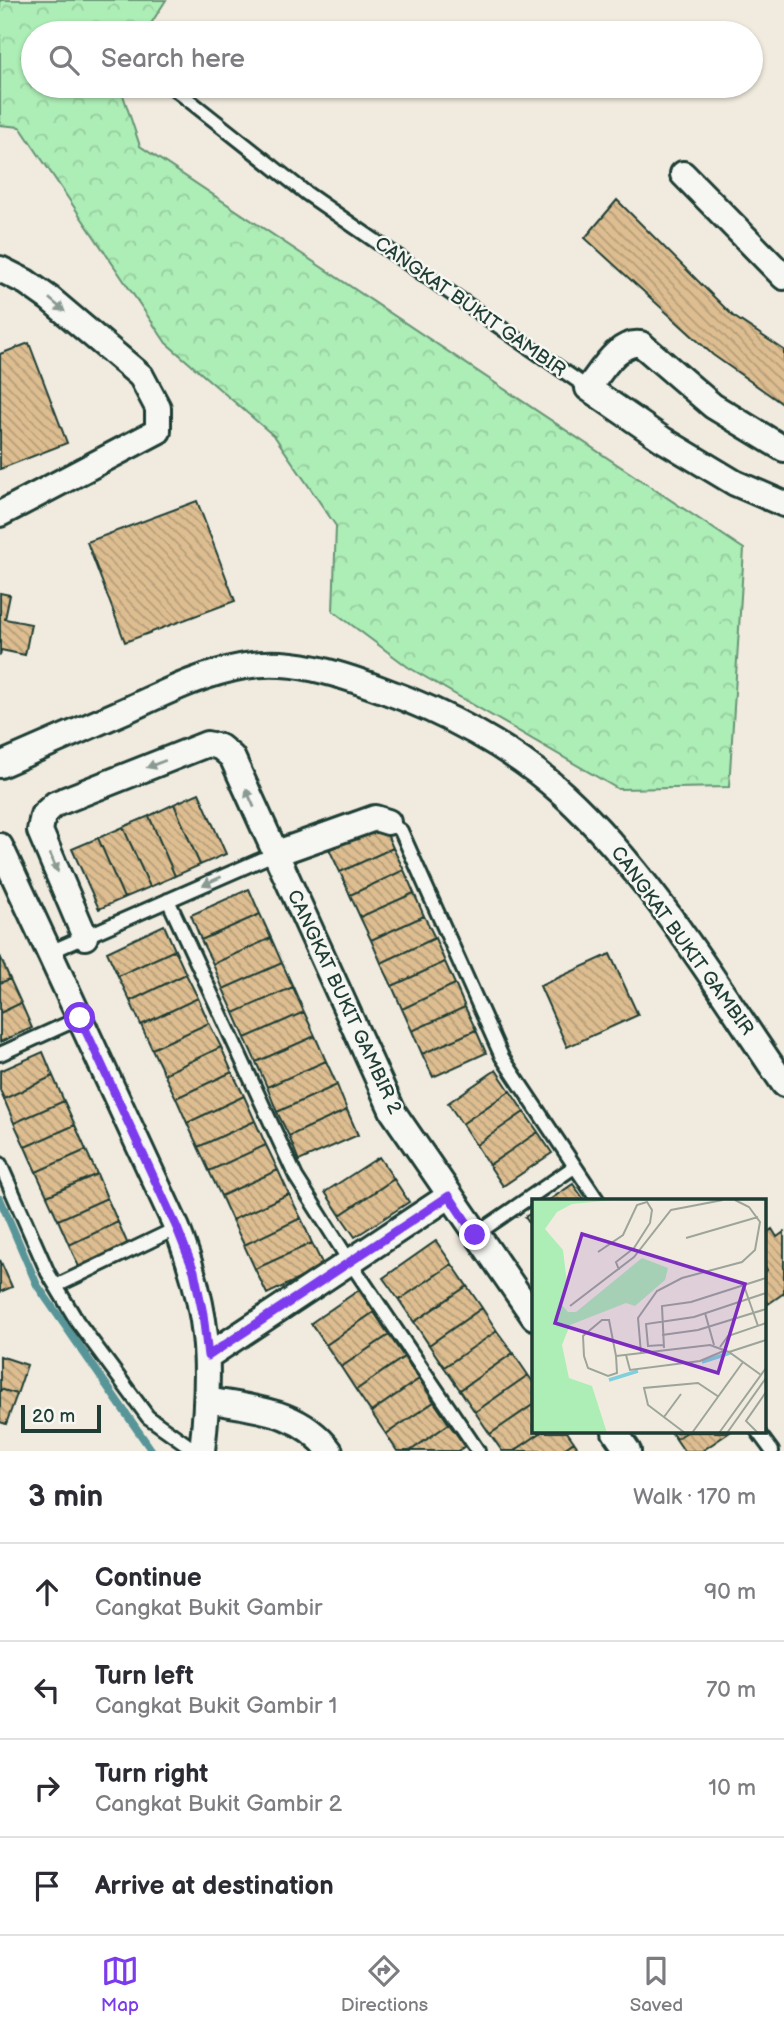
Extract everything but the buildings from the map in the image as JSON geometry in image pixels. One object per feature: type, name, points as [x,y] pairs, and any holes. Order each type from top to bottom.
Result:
[{"type":"street","points":[[683,174],[784,277]]},
{"type":"street","points":[[0,269],[26,282],[50,299],[141,376],[158,408],[158,432],[0,514]]},
{"type":"street","points":[[588,388],[620,350],[634,343],[641,344],[713,406],[784,449]]},
{"type":"street","name":"CANGKAT BUKIT GAMBIR","points":[[588,388],[662,439],[735,482],[784,504]]},
{"type":"street","name":"CANGKAT BUKIT GAMBIR","points":[[0,765],[193,680],[247,666],[298,665],[345,676],[394,694],[455,722],[510,753],[562,793],[616,847],[676,927],[784,1084]]},
{"type":"street","name":"CANGKAT BUKIT GAMBIR 2","points":[[85,937],[40,831],[43,815],[55,803],[206,744],[220,747],[232,757],[393,1112],[532,1314]]},
{"type":"street","points":[[274,854],[375,818],[388,822]]},
{"type":"street","points":[[0,846],[177,1228],[194,1271],[208,1356],[208,1400],[202,1451]]},
{"type":"street","points":[[208,1356],[449,1196]]},
{"type":"street","points":[[208,1400],[292,1418],[323,1441],[330,1451]]},
{"type":"street","points":[[616,1434],[628,1451]]},
{"type":"lane","name":"CANGKAT BUKIT GAMBIR","points":[[186,98],[306,193],[588,388]]},
{"type":"lane","points":[[388,822],[401,831],[502,1056],[597,1199]]},
{"type":"lane","points":[[50,952],[274,854]]},
{"type":"lane","points":[[168,900],[296,1177],[478,1451]]},
{"type":"lane","points":[[0,1054],[80,1018]]},
{"type":"lane","points":[[0,1164],[56,1286],[77,1321],[148,1417],[196,1451]]},
{"type":"lane","points":[[475,1235],[574,1167]]},
{"type":"lane","points":[[56,1286],[177,1228]]},
{"type":"green space","points":[[0,0],[166,0],[153,21],[21,21],[21,98],[124,98],[140,146],[744,549],[729,787],[618,789],[408,667],[333,611],[336,526],[275,437],[166,343],[20,127],[0,125]]},
{"type":"waterway","points":[[0,1199],[37,1285],[152,1451]]},
{"type":"route","points":[[80,1018],[177,1228],[194,1271],[208,1356],[449,1196],[475,1235]]}]
